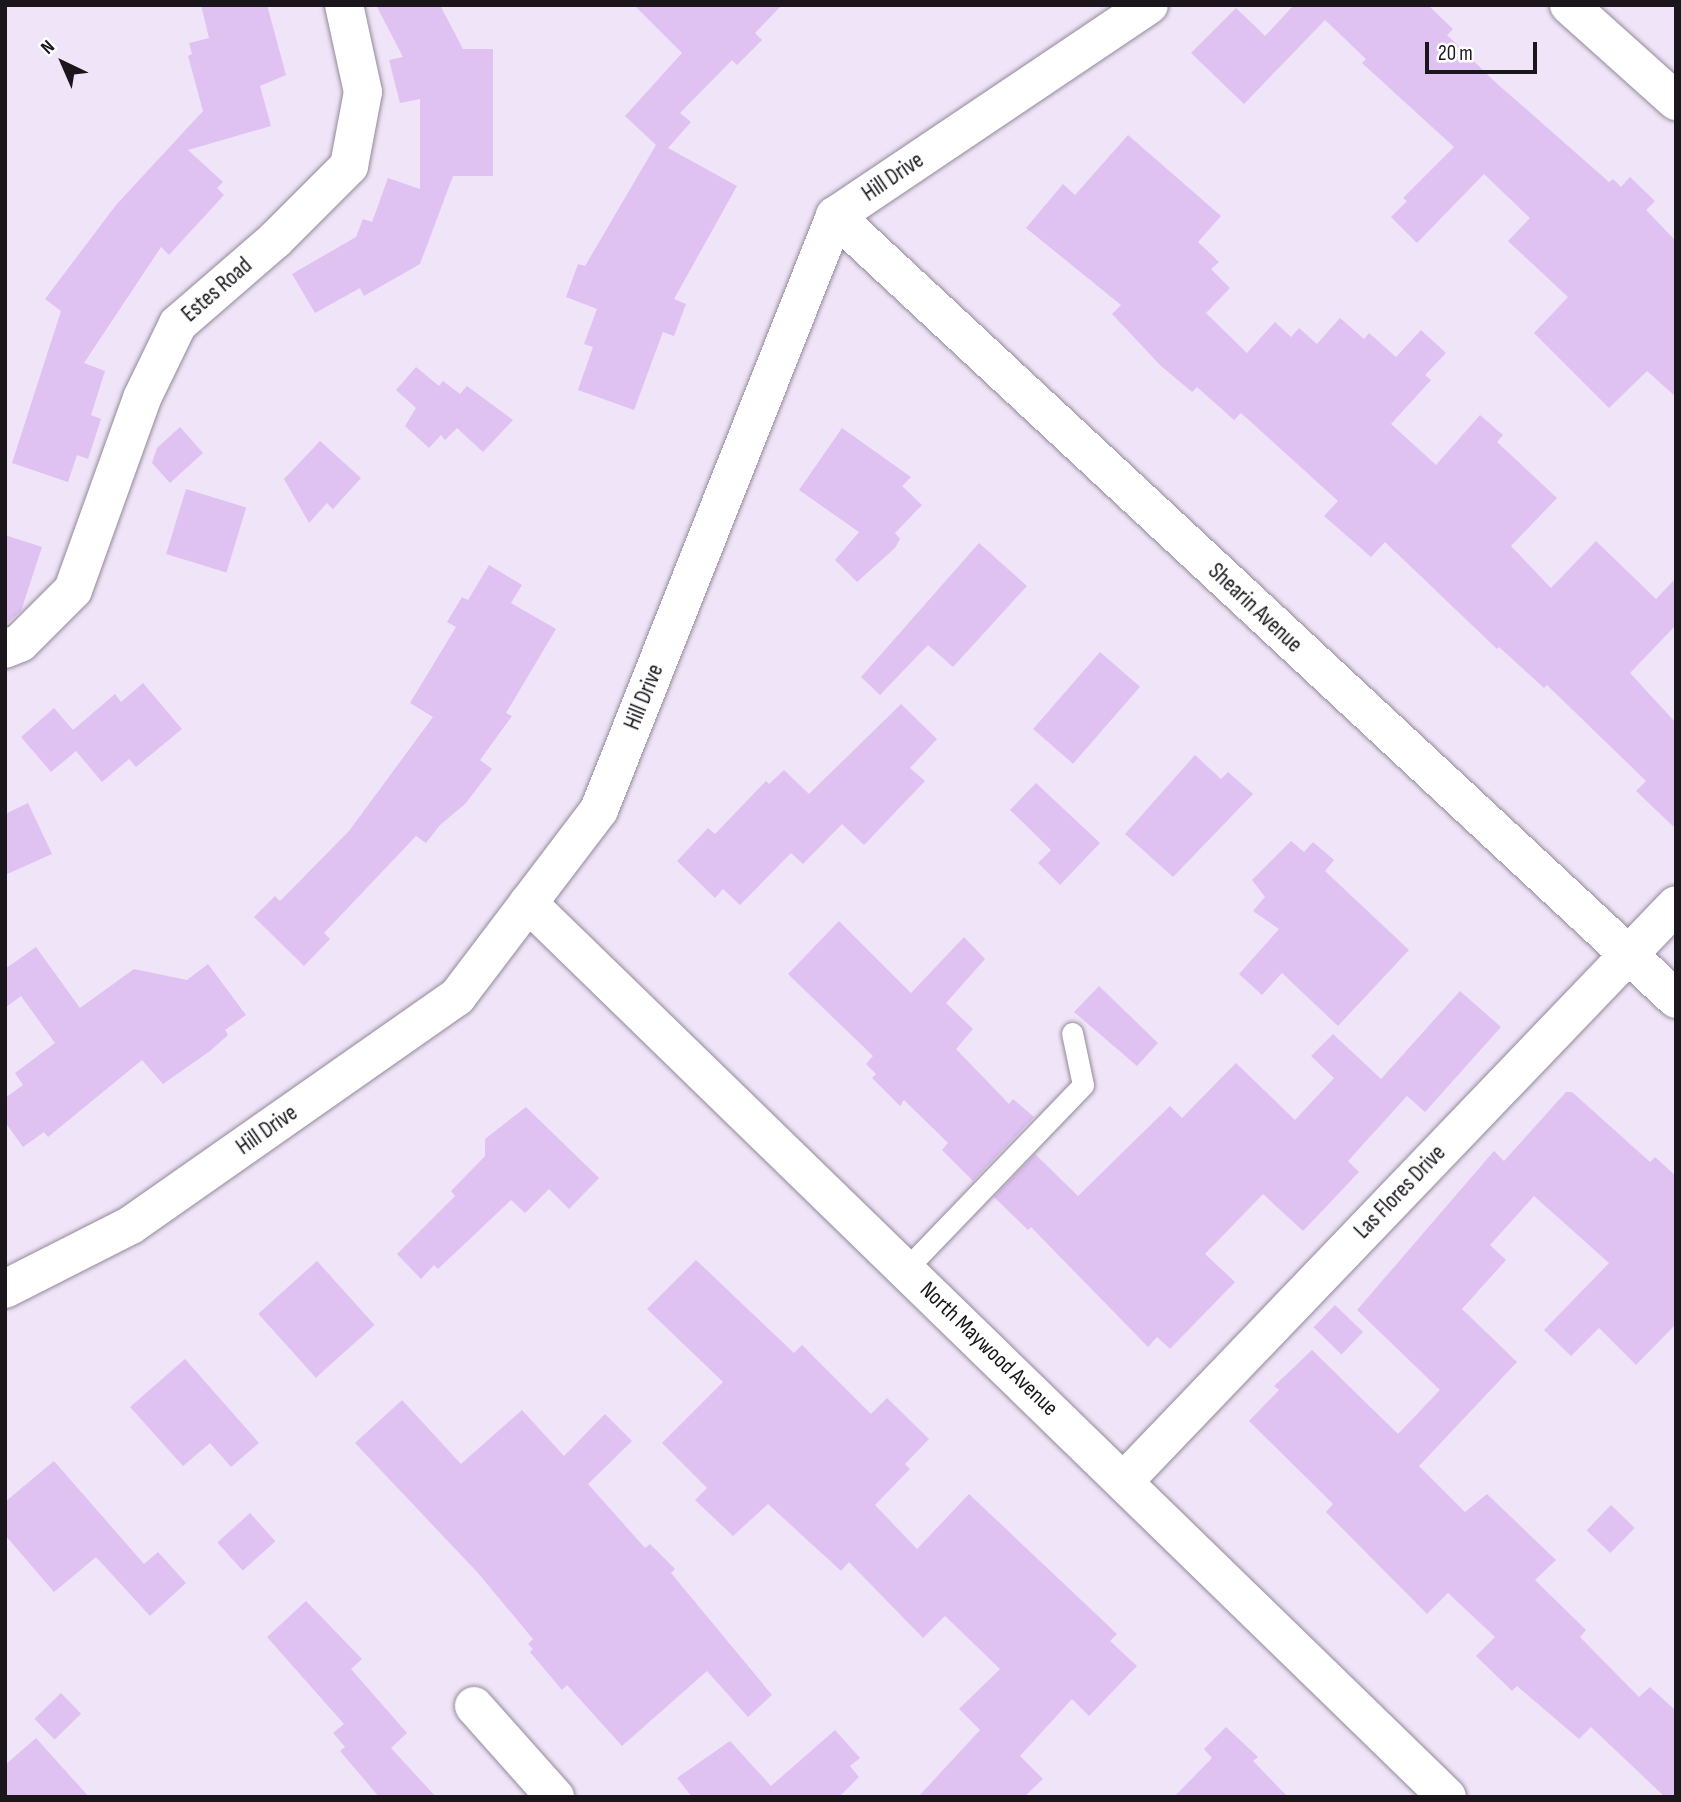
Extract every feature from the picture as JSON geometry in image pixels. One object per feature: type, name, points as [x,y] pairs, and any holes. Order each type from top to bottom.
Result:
[{"type":"street","name":"Estes Road","points":[[5,649],[20,643],[73,590],[142,398],[178,324],[275,240],[349,166],[363,92],[344,5]]},
{"type":"street","points":[[1569,5],[1676,101]]},
{"type":"street","name":"Hill Drive","points":[[5,1289],[131,1225],[457,997],[599,810],[835,216],[1128,10]]},
{"type":"street","name":"Shearin Avenue","points":[[835,216],[1676,999]]},
{"type":"street","name":"North Maywood Avenue","points":[[528,903],[1125,1480],[1447,1797]]},
{"type":"street","name":"Las Flores Drive","points":[[1125,1480],[1676,905]]},
{"type":"street","points":[[474,1706],[555,1797]]},
{"type":"lane","points":[[906,1269],[1083,1085],[1072,1033]]},
{"type":"building","points":[[201,5],[267,5],[286,75],[260,86],[271,126],[188,150],[223,182],[217,188],[224,195],[169,255],[161,247],[84,363],[105,371],[91,415],[101,419],[88,459],[77,455],[68,482],[12,463],[61,311],[45,299],[116,205],[203,111],[188,56],[192,54],[189,43],[209,38]]},
{"type":"building","points":[[376,5],[440,5],[463,49],[493,49],[493,176],[453,176],[420,264],[364,296],[360,288],[315,313],[292,274],[356,237],[363,219],[372,222],[388,178],[420,189],[420,99],[400,103],[389,60],[403,57]]},
{"type":"building","points":[[634,5],[782,5],[755,33],[762,40],[737,65],[732,60],[680,113],[691,122],[668,148],[737,186],[674,299],[686,304],[674,336],[663,332],[634,410],[578,390],[593,347],[584,344],[597,309],[566,297],[578,264],[585,266],[656,145],[625,116],[682,53]]},
{"type":"building","points":[[1294,5],[1428,5],[1453,29],[1447,35],[1494,81],[1609,182],[1613,179],[1621,187],[1630,177],[1655,201],[1646,210],[1676,241],[1676,397],[1647,371],[1609,408],[1534,333],[1568,297],[1508,241],[1530,218],[1484,174],[1417,243],[1391,217],[1407,201],[1403,198],[1454,147],[1362,63],[1366,59],[1325,20],[1244,104],[1191,53],[1236,8],[1265,36]]},
{"type":"building","points":[[1128,135],[1221,216],[1198,242],[1219,262],[1211,269],[1230,288],[1206,313],[1247,353],[1275,322],[1291,337],[1299,328],[1317,344],[1340,318],[1364,339],[1369,333],[1396,357],[1421,330],[1446,353],[1425,375],[1431,380],[1391,424],[1436,465],[1480,415],[1503,435],[1497,442],[1557,498],[1511,546],[1551,588],[1596,541],[1656,599],[1676,578],[1676,625],[1630,673],[1676,723],[1676,829],[1636,791],[1646,781],[1547,685],[1544,688],[1499,647],[1497,649],[1385,542],[1371,557],[1324,516],[1338,501],[1241,413],[1234,420],[1197,387],[1192,392],[1161,366],[1112,314],[1121,305],[1026,228],[1063,184],[1075,195]]},
{"type":"building","points":[[416,367],[439,386],[443,381],[460,394],[467,386],[513,420],[483,452],[457,428],[445,440],[441,435],[429,448],[405,426],[416,408],[396,390]]},
{"type":"building","points":[[180,427],[203,453],[170,483],[152,463],[157,448]]},
{"type":"building","points":[[842,428],[911,477],[902,486],[922,505],[895,533],[900,539],[895,548],[857,582],[835,560],[859,532],[799,490]]},
{"type":"building","points":[[320,441],[361,478],[333,509],[327,503],[309,523],[284,479]]},
{"type":"building","points":[[186,489],[246,507],[226,572],[166,554]]},
{"type":"building","points":[[5,535],[42,547],[21,611],[5,625]]},
{"type":"building","points":[[979,543],[1027,586],[953,667],[928,645],[880,695],[861,677]]},
{"type":"building","points":[[489,565],[522,585],[511,603],[556,629],[506,713],[512,716],[480,760],[492,769],[465,804],[440,825],[426,843],[416,836],[324,933],[330,939],[304,966],[254,917],[275,896],[280,901],[349,831],[433,717],[410,703],[456,627],[447,622],[462,597],[468,600]]},
{"type":"building","points":[[1100,652],[1140,687],[1073,764],[1033,729]]},
{"type":"building","points":[[143,683],[182,729],[136,767],[129,759],[102,782],[76,751],[51,772],[21,737],[54,708],[73,730],[115,694],[121,702]]},
{"type":"building","points":[[901,704],[937,739],[910,768],[925,781],[864,845],[842,824],[803,864],[791,853],[740,905],[723,889],[715,898],[677,861],[708,828],[715,834],[766,781],[769,784],[784,770],[809,794]]},
{"type":"building","points":[[1195,755],[1221,779],[1228,772],[1253,794],[1173,877],[1125,834]]},
{"type":"building","points":[[1036,783],[1100,843],[1060,885],[1038,863],[1051,850],[1010,810]]},
{"type":"building","points":[[28,803],[52,854],[5,875],[5,814]]},
{"type":"building","points":[[1291,841],[1304,852],[1313,842],[1334,860],[1325,871],[1409,950],[1338,1026],[1282,973],[1262,995],[1239,974],[1279,929],[1253,911],[1265,897],[1252,880]]},
{"type":"building","points":[[839,921],[911,993],[964,937],[985,959],[946,1003],[973,1029],[956,1049],[1009,1104],[1013,1099],[1034,1117],[973,1181],[942,1150],[948,1143],[904,1100],[900,1106],[872,1078],[876,1074],[866,1064],[873,1056],[788,974]]},
{"type":"building","points":[[36,947],[80,1008],[134,969],[187,980],[208,964],[246,1015],[225,1030],[228,1035],[210,1051],[163,1084],[142,1060],[48,1137],[44,1132],[23,1147],[5,1122],[5,1098],[23,1085],[15,1073],[55,1043],[21,996],[5,1008],[5,969]]},
{"type":"building","points":[[1099,986],[1158,1043],[1137,1066],[1074,1012]]},
{"type":"building","points":[[1460,991],[1501,1027],[1425,1112],[1407,1096],[1348,1161],[1359,1172],[1303,1231],[1263,1194],[1205,1254],[1235,1282],[1170,1349],[1157,1337],[1148,1347],[1031,1227],[1028,1230],[994,1197],[1035,1154],[1078,1196],[1170,1106],[1182,1118],[1236,1063],[1295,1120],[1334,1078],[1311,1056],[1333,1034],[1381,1079]]},
{"type":"building","points":[[1566,1092],[1572,1092],[1650,1162],[1655,1157],[1676,1176],[1676,1324],[1636,1365],[1599,1328],[1571,1356],[1544,1330],[1609,1263],[1534,1196],[1490,1245],[1506,1260],[1462,1309],[1517,1362],[1419,1466],[1465,1512],[1487,1494],[1556,1560],[1535,1580],[1586,1630],[1580,1637],[1639,1697],[1650,1687],[1676,1711],[1676,1797],[1665,1797],[1591,1727],[1579,1739],[1517,1686],[1512,1691],[1476,1656],[1495,1637],[1448,1593],[1427,1614],[1326,1512],[1333,1504],[1249,1421],[1279,1390],[1274,1386],[1312,1350],[1398,1434],[1440,1390],[1357,1310],[1494,1151],[1504,1161]]},
{"type":"building","points":[[526,1107],[599,1178],[569,1209],[549,1189],[525,1213],[511,1200],[438,1269],[434,1265],[421,1279],[397,1254],[455,1196],[451,1191],[485,1156],[485,1139]]},
{"type":"building","points":[[696,1260],[794,1353],[802,1345],[871,1414],[887,1398],[929,1439],[905,1464],[910,1469],[875,1505],[917,1549],[969,1494],[1117,1634],[1110,1641],[1137,1666],[1089,1716],[1072,1699],[1020,1756],[1043,1779],[1024,1797],[918,1797],[980,1730],[959,1709],[1000,1669],[945,1616],[923,1638],[849,1562],[841,1571],[768,1504],[733,1536],[695,1500],[707,1488],[662,1443],[723,1382],[647,1309]]},
{"type":"building","points":[[317,1261],[375,1325],[316,1378],[258,1314]]},
{"type":"building","points":[[1335,1305],[1363,1332],[1342,1354],[1313,1327]]},
{"type":"building","points":[[185,1359],[259,1443],[231,1467],[210,1443],[183,1466],[130,1407]]},
{"type":"building","points":[[402,1400],[461,1464],[522,1410],[564,1456],[605,1414],[632,1441],[588,1484],[645,1548],[650,1544],[675,1569],[671,1573],[772,1695],[748,1717],[707,1671],[622,1746],[567,1685],[562,1690],[530,1652],[533,1649],[528,1644],[533,1639],[478,1573],[355,1443]]},
{"type":"building","points":[[54,1461],[144,1564],[158,1552],[186,1583],[150,1616],[96,1557],[54,1592],[5,1535],[5,1502]]},
{"type":"building","points":[[1611,1505],[1635,1528],[1610,1553],[1587,1530]]},
{"type":"building","points":[[250,1513],[275,1541],[243,1571],[217,1542]]},
{"type":"building","points":[[306,1601],[362,1659],[351,1669],[407,1733],[391,1748],[436,1797],[379,1797],[340,1751],[345,1747],[333,1733],[344,1724],[267,1637]]},
{"type":"building","points":[[61,1693],[81,1714],[55,1740],[34,1719]]},
{"type":"building","points":[[1226,1727],[1258,1757],[1253,1761],[1288,1797],[1174,1797],[1212,1758],[1204,1749]]},
{"type":"building","points":[[835,1730],[860,1758],[850,1766],[859,1777],[839,1797],[692,1797],[677,1778],[730,1741],[771,1786]]},
{"type":"building","points":[[36,1738],[89,1797],[5,1797],[5,1765]]}]
